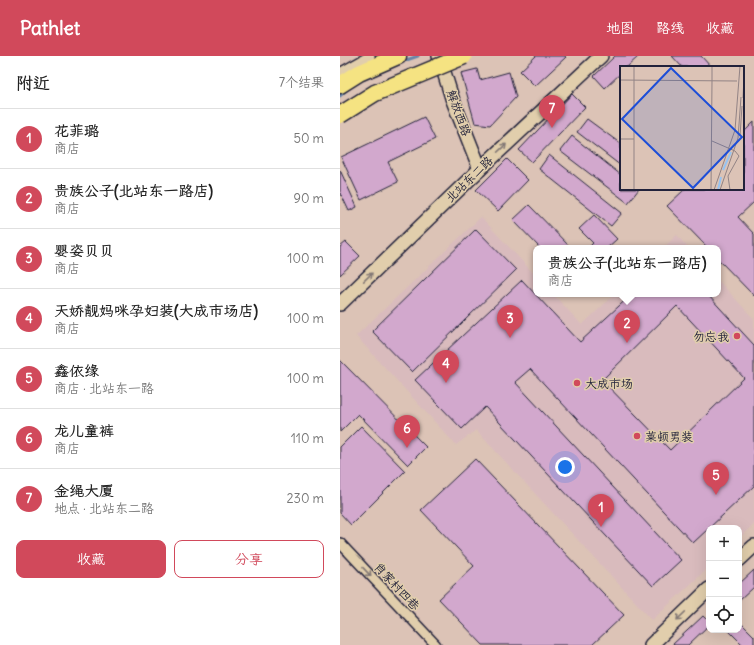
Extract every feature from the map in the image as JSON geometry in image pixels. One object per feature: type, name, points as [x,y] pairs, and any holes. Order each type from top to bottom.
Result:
[{"type":"highway","points":[[340,85],[359,73],[398,56]]},
{"type":"highway","points":[[340,115],[375,93],[464,56]]},
{"type":"street","points":[[340,73],[370,56]]},
{"type":"street","name":"北站东二路","points":[[340,304],[480,169],[601,56]]},
{"type":"street","points":[[340,122],[382,92],[440,59]]},
{"type":"street","name":"解放西路","points":[[440,59],[452,98],[480,169]]},
{"type":"street","name":"肖家村四巷","points":[[340,543],[436,645]]},
{"type":"street","points":[[742,557],[754,546]]},
{"type":"street","points":[[650,645],[706,592]]},
{"type":"shaded area","name":"大成市场","points":[[481,217],[533,273],[533,297],[556,297],[582,325],[612,297],[721,297],[721,283],[754,319],[754,524],[742,535],[742,525],[706,525],[706,570],[652,620],[476,430],[456,445],[356,336]]},
{"type":"shaded area","points":[[677,235],[685,245],[666,245]]},
{"type":"building","points":[[536,56],[566,57],[535,86],[520,71]]},
{"type":"building","points":[[615,56],[639,56],[628,66],[620,66],[620,74],[605,88],[594,76]]},
{"type":"building","points":[[672,56],[701,56],[710,66],[681,66]]},
{"type":"building","points":[[477,69],[480,80],[509,72],[516,97],[490,125],[475,123],[461,73]]},
{"type":"building","points":[[572,94],[585,107],[532,162],[519,150]]},
{"type":"building","points":[[424,117],[435,139],[388,162],[398,182],[361,200],[341,157]]},
{"type":"building","points":[[587,119],[620,143],[620,165],[577,132]]},
{"type":"building","points":[[754,122],[754,202],[738,217],[754,234],[754,296],[721,262],[721,245],[705,245],[667,206],[684,190],[744,190],[744,132]]},
{"type":"building","points":[[572,136],[620,174],[620,190],[638,190],[628,203],[560,151]]},
{"type":"building","points":[[549,155],[622,213],[611,226],[539,169]]},
{"type":"building","points":[[507,159],[528,180],[498,211],[476,190]]},
{"type":"building","points":[[340,170],[357,207],[349,211],[340,192]]},
{"type":"building","points":[[529,205],[568,245],[537,245],[513,220]]},
{"type":"building","points":[[594,215],[617,239],[610,245],[591,245],[593,243],[579,229]]},
{"type":"building","points":[[476,229],[516,270],[412,372],[372,331]]},
{"type":"building","points":[[346,242],[360,256],[340,275],[340,247]]},
{"type":"building","points":[[522,280],[533,292],[533,297],[538,297],[580,342],[629,297],[710,297],[754,345],[754,486],[712,525],[706,525],[706,531],[693,543],[530,369],[515,382],[681,560],[653,586],[485,407],[462,429],[415,380]],"holes":[[[677,306],[744,378],[670,450],[602,380]]]},
{"type":"building","points":[[340,360],[426,447],[408,465],[358,414],[340,432]]},
{"type":"building","points":[[361,426],[405,471],[351,525],[340,513],[340,447]]},
{"type":"building","points":[[475,459],[624,615],[592,645],[483,645],[439,599],[474,566],[421,510]]},
{"type":"building","points":[[754,570],[754,587],[742,598],[742,597],[742,581]]},
{"type":"building","points":[[703,616],[706,619],[706,628],[688,645],[672,645]]},
{"type":"building","points":[[742,624],[754,636],[754,645],[743,645],[731,633],[742,633]]},
{"type":"waterway","points":[[401,62],[418,56]]},
{"type":"waterway","points":[[340,96],[349,88]]},
{"type":"place","name":"金绳大厦","points":[[552,128]]},
{"type":"place","name":"勿忘我","points":[[737,336]]},
{"type":"place","name":"婴姿贝贝","points":[[510,338]]},
{"type":"place","name":"贵族公子(北站东一路店)","points":[[627,343]]},
{"type":"place","name":"天娇靓妈咪孕妇装(大成市场店)","points":[[446,383]]},
{"type":"place","name":"大成市场","points":[[577,383]]},
{"type":"place","name":"莱顿男装","points":[[637,436]]},
{"type":"place","name":"龙儿童裤","points":[[407,448]]},
{"type":"place","name":"鑫依缘","points":[[716,495]]},
{"type":"place","name":"花菲璐","points":[[601,527]]}]
